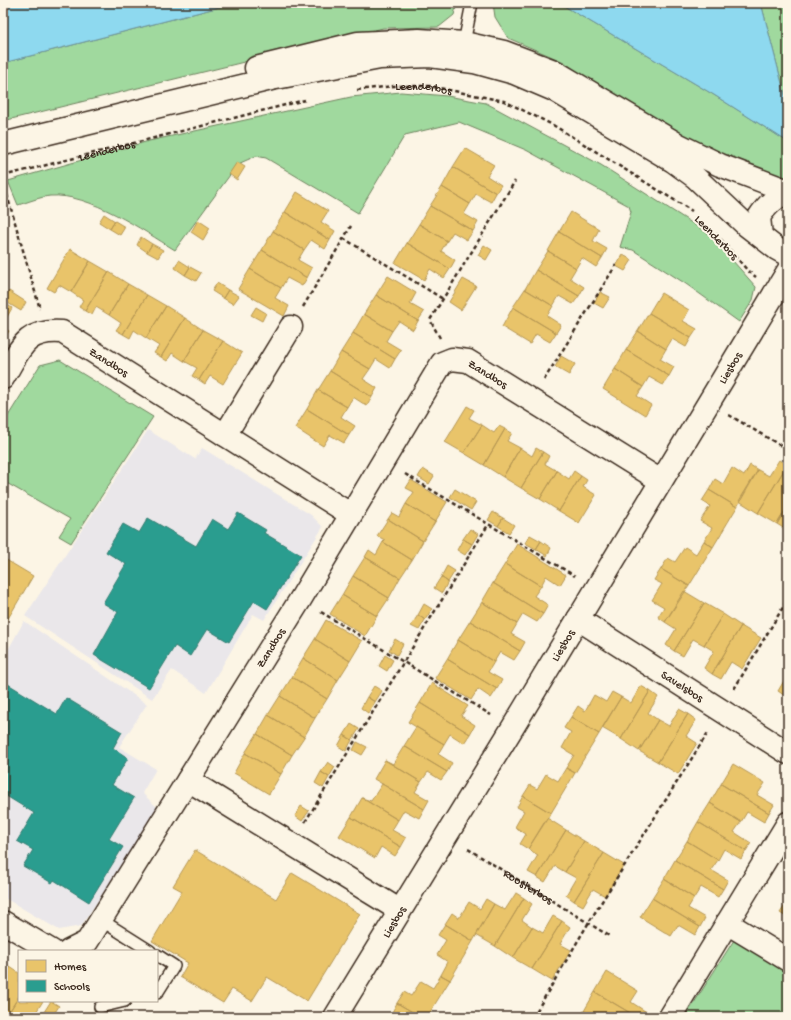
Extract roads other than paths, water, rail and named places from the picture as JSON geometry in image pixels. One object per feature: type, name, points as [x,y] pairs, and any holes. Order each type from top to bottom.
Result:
[{"type":"street","points":[[3,129],[358,43],[419,40],[464,43],[504,52],[554,71],[679,145],[720,165],[788,192]]},
{"type":"street","points":[[3,144],[270,79],[380,58],[430,56],[474,62],[514,73],[554,90],[673,161],[695,177],[761,236],[788,255]]},
{"type":"street","points":[[761,236],[759,216],[769,202],[788,192]]},
{"type":"street","name":"Liesbos","points":[[335,1017],[399,910],[513,727],[788,271]]},
{"type":"street","points":[[225,435],[290,327]]},
{"type":"street","name":"Zandbos","points":[[3,378],[26,340],[47,331],[62,332],[350,514]]},
{"type":"street","name":"Zandbos","points":[[71,950],[87,942],[101,920],[300,600],[382,460],[442,363],[452,359],[468,361],[532,399],[661,480]]},
{"type":"street","name":"Savelsbos","points":[[578,619],[788,753]]},
{"type":"street","points":[[188,780],[399,910]]},
{"type":"street","points":[[670,1017],[788,823]]},
{"type":"street","points":[[3,922],[50,950]]},
{"type":"street","points":[[727,923],[788,960]]},
{"type":"lane","points":[[464,43],[472,3]]},
{"type":"lane","points":[[101,920],[148,950]]},
{"type":"lane","points":[[158,956],[174,966],[158,991]]},
{"type":"lane","points":[[100,1007],[121,1002]]},
{"type":"water","points":[[20,3],[235,3],[3,63],[3,7]]},
{"type":"water","points":[[559,3],[761,3],[786,99],[788,100],[788,142],[714,95]]}]
